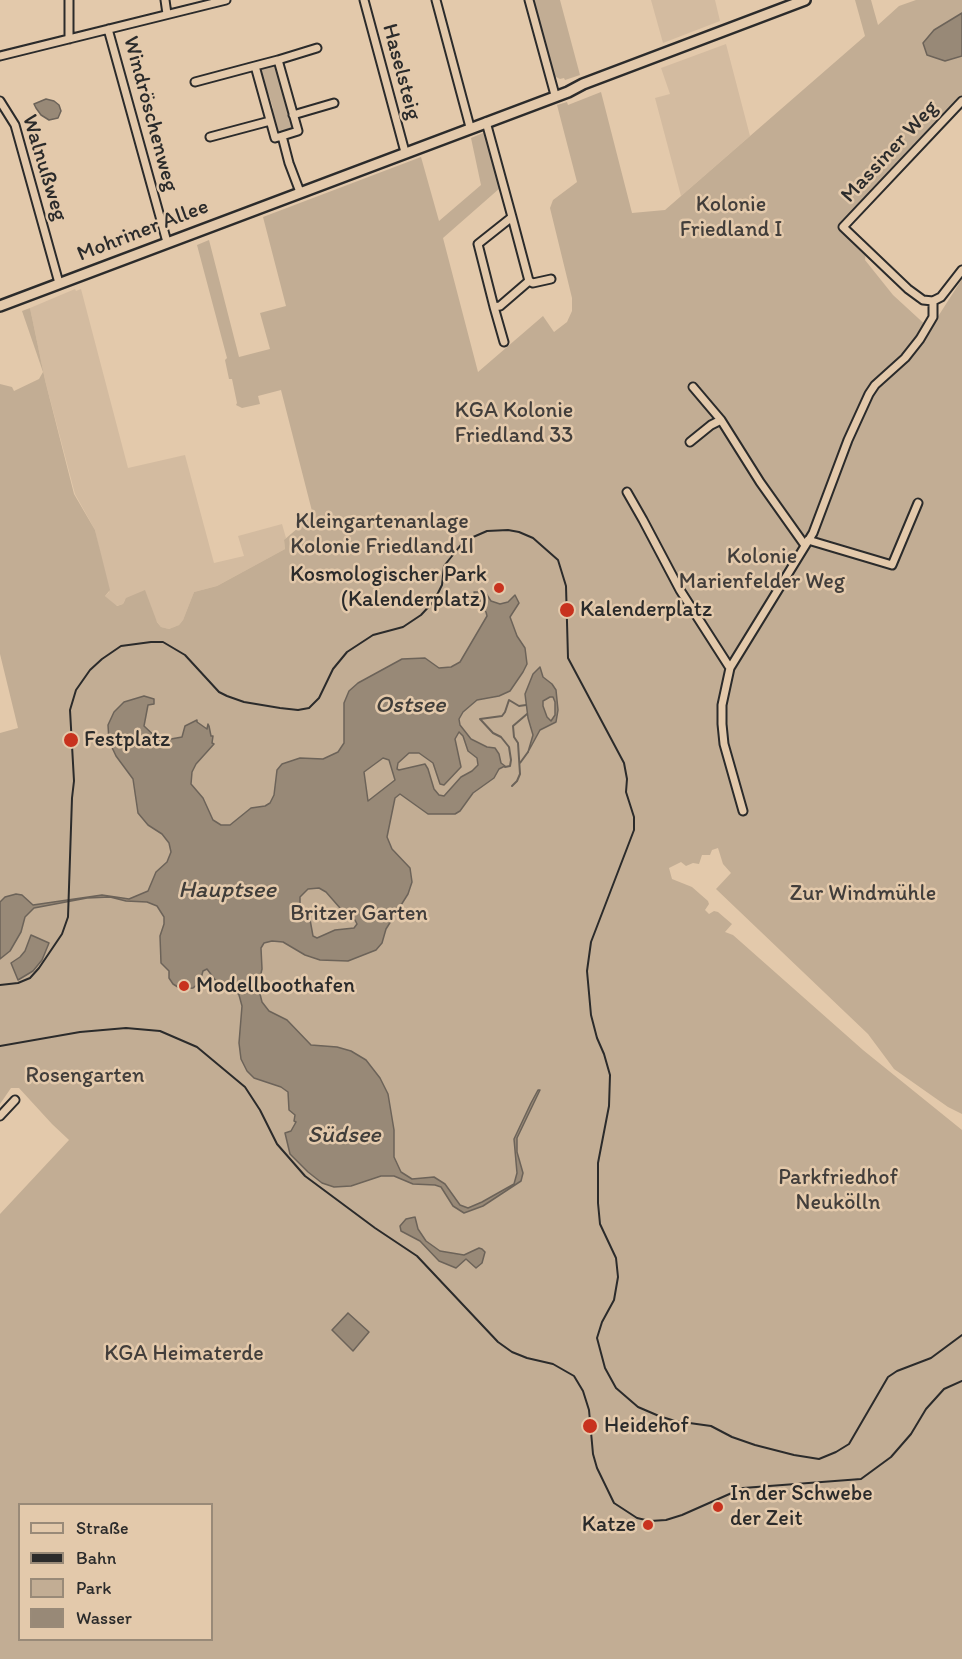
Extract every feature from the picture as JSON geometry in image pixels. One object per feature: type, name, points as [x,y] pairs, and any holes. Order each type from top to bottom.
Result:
[{"type":"main road","name":"Mohriner Allee","points":[[0,306],[470,127],[571,91],[583,84],[793,2],[805,0]]},
{"type":"street","points":[[69,0],[69,39]]},
{"type":"street","points":[[165,0],[167,14]]},
{"type":"street","points":[[0,56],[226,0]]},
{"type":"street","name":"Haselsteig","points":[[364,0],[405,152]]},
{"type":"street","points":[[435,0],[470,127]]},
{"type":"street","points":[[528,0],[555,95]]},
{"type":"street","name":"Windröschenweg","points":[[108,29],[168,242]]},
{"type":"street","points":[[195,82],[317,48]]},
{"type":"street","points":[[255,66],[275,138],[298,131],[278,60]]},
{"type":"street","name":"Walnußweg","points":[[0,101],[15,125],[59,284]]},
{"type":"street","name":"Massiner Weg","points":[[933,301],[922,300],[913,294],[843,227],[962,101]]},
{"type":"street","points":[[293,115],[334,103]]},
{"type":"street","points":[[210,137],[270,121]]},
{"type":"street","points":[[486,122],[529,281]]},
{"type":"street","points":[[282,136],[300,192]]},
{"type":"street","points":[[504,342],[478,244],[512,217]]},
{"type":"street","points":[[743,811],[724,744],[722,724],[722,705],[730,668],[820,517],[848,440],[868,394],[905,358],[920,339],[933,317],[933,301],[944,294],[962,270]]},
{"type":"street","points":[[529,281],[533,283],[551,279]]},
{"type":"street","points":[[494,307],[500,306],[529,281]]},
{"type":"street","points":[[693,387],[721,420],[760,482],[806,542],[892,565],[918,503]]},
{"type":"street","points":[[690,442],[721,420]]},
{"type":"street","points":[[627,492],[680,590],[730,668]]},
{"type":"street","points":[[0,1116],[15,1100]]},
{"type":"shaded area","points":[[651,0],[715,0],[720,21],[663,43]]},
{"type":"shaded area","points":[[726,44],[750,136],[681,196],[655,98],[670,94],[661,68]]},
{"type":"shaded area","points":[[75,289],[76,291],[81,289],[128,468],[185,455],[214,563],[244,556],[238,536],[282,524],[286,538],[285,549],[217,586],[194,592],[183,620],[179,625],[169,629],[161,627],[155,619],[125,600],[123,604],[116,606],[105,596],[109,592],[95,530],[75,494],[45,380],[30,308]]},
{"type":"green space","points":[[534,0],[560,0],[580,75],[565,80],[554,76]]},
{"type":"green space","points":[[855,0],[871,0],[878,25],[899,6],[916,0],[962,0],[962,95],[840,227],[866,252],[865,260],[893,295],[930,329],[962,279],[962,1114],[948,1107],[894,1069],[868,1034],[716,889],[731,873],[723,864],[718,848],[712,850],[710,855],[702,855],[699,864],[693,863],[686,866],[681,862],[669,868],[672,879],[692,887],[708,901],[709,904],[705,910],[709,914],[714,911],[718,912],[732,924],[725,932],[733,935],[863,1050],[962,1130],[962,1659],[0,1659],[0,1214],[69,1140],[19,1088],[11,1088],[0,1104],[0,733],[18,728],[0,654],[0,384],[12,387],[14,391],[39,379],[43,372],[22,311],[30,308],[45,380],[74,494],[95,530],[110,590],[105,596],[117,606],[123,604],[126,598],[145,590],[157,622],[161,627],[169,629],[179,625],[183,620],[194,592],[217,586],[285,549],[284,540],[313,515],[281,390],[258,396],[260,404],[242,408],[236,405],[232,379],[229,379],[225,360],[227,358],[197,245],[209,240],[239,357],[270,349],[260,313],[286,306],[263,217],[421,157],[439,221],[481,185],[471,138],[485,132],[500,188],[443,238],[478,372],[543,316],[554,332],[567,322],[572,311],[572,298],[550,208],[553,200],[577,182],[557,105],[567,102],[568,105],[601,92],[632,213],[665,210],[865,36]]},
{"type":"green space","points":[[276,66],[293,127],[291,130],[280,133],[276,131],[270,111],[273,108],[269,95],[265,93],[260,71],[261,68]]},
{"type":"water","points":[[962,13],[962,56],[945,61],[927,55],[923,43],[934,30]]},
{"type":"water","points":[[46,99],[59,105],[61,111],[58,118],[49,120],[36,108],[34,104]]},
{"type":"water","points":[[474,592],[485,592],[491,601],[500,604],[508,602],[515,595],[519,603],[510,617],[517,636],[525,648],[527,664],[523,672],[510,691],[499,696],[477,700],[463,712],[459,719],[460,725],[471,739],[487,747],[495,748],[501,763],[505,766],[499,769],[494,778],[473,793],[460,811],[455,814],[428,814],[400,794],[395,798],[387,837],[392,849],[410,868],[412,882],[408,894],[376,950],[348,961],[320,960],[305,955],[283,942],[264,943],[261,948],[262,969],[258,986],[262,1002],[269,1011],[287,1020],[311,1045],[337,1047],[351,1051],[366,1060],[380,1078],[388,1094],[394,1130],[394,1157],[401,1172],[412,1179],[434,1177],[445,1184],[460,1205],[468,1208],[514,1184],[517,1173],[514,1139],[531,1103],[540,1090],[517,1138],[517,1152],[523,1173],[521,1181],[483,1206],[464,1213],[453,1206],[441,1187],[413,1184],[394,1176],[381,1176],[351,1186],[334,1187],[322,1183],[290,1154],[285,1133],[291,1131],[296,1122],[294,1121],[295,1115],[289,1110],[288,1092],[281,1087],[254,1078],[247,1071],[241,1059],[239,1043],[242,1006],[239,995],[232,985],[216,981],[207,969],[203,971],[200,982],[193,988],[181,989],[173,984],[169,978],[169,971],[161,963],[160,936],[164,917],[157,906],[147,902],[126,901],[110,897],[87,898],[34,908],[25,917],[21,932],[10,951],[0,959],[0,902],[5,897],[16,894],[22,895],[33,905],[102,895],[129,899],[148,891],[156,872],[167,862],[171,852],[169,843],[138,813],[133,779],[116,756],[109,741],[108,725],[114,712],[124,702],[144,696],[154,699],[154,704],[148,705],[144,726],[160,741],[182,737],[185,726],[197,720],[207,729],[208,724],[214,744],[196,764],[192,772],[191,784],[203,798],[213,820],[221,825],[230,825],[251,808],[270,803],[274,795],[277,770],[282,764],[300,758],[323,759],[338,752],[344,743],[344,703],[349,691],[358,683],[402,659],[425,658],[439,668],[451,667],[460,662],[487,616],[477,604]],"holes":[[[459,732],[463,736],[468,751],[477,758],[478,765],[461,777],[444,796],[439,795],[434,789],[425,764],[397,769],[398,763],[409,753],[419,753],[433,763],[440,784],[444,785],[461,767],[455,739]],[[383,758],[389,760],[395,780],[368,801],[364,772]],[[319,888],[326,892],[355,920],[357,924],[354,928],[335,930],[317,938],[313,936],[309,914],[300,905],[300,897],[308,889]]]},
{"type":"water","points":[[540,667],[543,677],[552,684],[556,690],[558,710],[556,722],[540,730],[528,752],[533,735],[525,694],[533,674]],"holes":[[[553,697],[555,715],[551,721],[547,717],[543,701]]]},
{"type":"water","points":[[31,935],[49,943],[42,960],[33,971],[18,980],[11,963],[25,951]]},
{"type":"water","points":[[415,1217],[418,1229],[426,1241],[440,1251],[464,1255],[479,1248],[485,1252],[482,1263],[476,1268],[466,1259],[456,1268],[439,1261],[420,1241],[401,1231],[400,1226],[406,1219]]},
{"type":"water","points":[[348,1313],[369,1332],[353,1351],[332,1330]]},
{"type":"waterway","points":[[505,767],[510,766],[509,747],[480,719],[502,716],[509,700],[519,706],[526,705]]},
{"type":"waterway","points":[[512,786],[520,774],[518,743],[514,737],[513,726],[527,714]]},
{"type":"waterway","points":[[520,763],[528,752]]},
{"type":"railway","points":[[0,985],[18,983],[30,978],[62,934],[68,917],[74,781],[70,710],[76,690],[90,670],[102,659],[121,646],[163,642],[185,655],[219,692],[227,696],[244,702],[280,708],[298,710],[309,708],[319,698],[333,669],[347,652],[373,635],[403,627],[421,615],[434,601],[442,585],[444,566],[464,541],[487,531],[519,532],[533,538],[558,560],[566,586],[568,658],[624,763],[627,779],[626,792],[634,817],[634,830],[591,942],[587,971],[591,1015],[610,1075],[609,1106],[598,1163],[598,1203],[600,1224],[616,1258],[618,1277],[614,1300],[602,1322],[597,1338],[605,1368],[616,1388],[638,1407],[659,1416],[675,1421],[711,1426],[755,1445],[819,1459],[849,1444],[888,1377],[897,1371],[931,1358],[962,1335]]},
{"type":"railway","points":[[0,1046],[80,1032],[126,1028],[160,1031],[197,1047],[245,1087],[260,1110],[277,1144],[305,1176],[417,1256],[498,1342],[512,1352],[553,1364],[574,1376],[583,1391],[589,1410],[593,1454],[597,1468],[614,1503],[637,1518],[650,1521],[666,1520],[743,1488],[861,1479],[891,1457],[911,1434],[926,1409],[944,1389],[962,1381]]},
{"type":"place","name":"Kosmologischer Park (Kalenderplatz)","points":[[499,588]]},
{"type":"place","name":"Kalenderplatz","points":[[567,610]]},
{"type":"place","name":"Festplatz","points":[[71,740]]},
{"type":"place","name":"Modellboothafen","points":[[184,986]]},
{"type":"place","name":"Heidehof","points":[[590,1426]]},
{"type":"place","name":"In der Schwebe der Zeit","points":[[718,1507]]},
{"type":"place","name":"Katze","points":[[648,1525]]},
{"type":"park label","name":"Kolonie Friedland I","points":[[731,218]]},
{"type":"park label","name":"KGA Kolonie Friedland 33","points":[[514,424]]},
{"type":"park label","name":"Kleingartenanlage Kolonie Friedland II","points":[[382,534]]},
{"type":"park label","name":"Kolonie Marienfelder Weg","points":[[762,570]]},
{"type":"park label","name":"Zur Windmühle","points":[[863,894]]},
{"type":"park label","name":"Britzer Garten","points":[[359,914]]},
{"type":"park label","name":"Rosengarten","points":[[85,1076]]},
{"type":"park label","name":"Parkfriedhof Neukölln","points":[[838,1190]]},
{"type":"park label","name":"KGA Heimaterde","points":[[184,1354]]},
{"type":"water label","name":"Ostsee","points":[[410,706]]},
{"type":"water label","name":"Hauptsee","points":[[227,891]]},
{"type":"water label","name":"Südsee","points":[[344,1136]]}]
